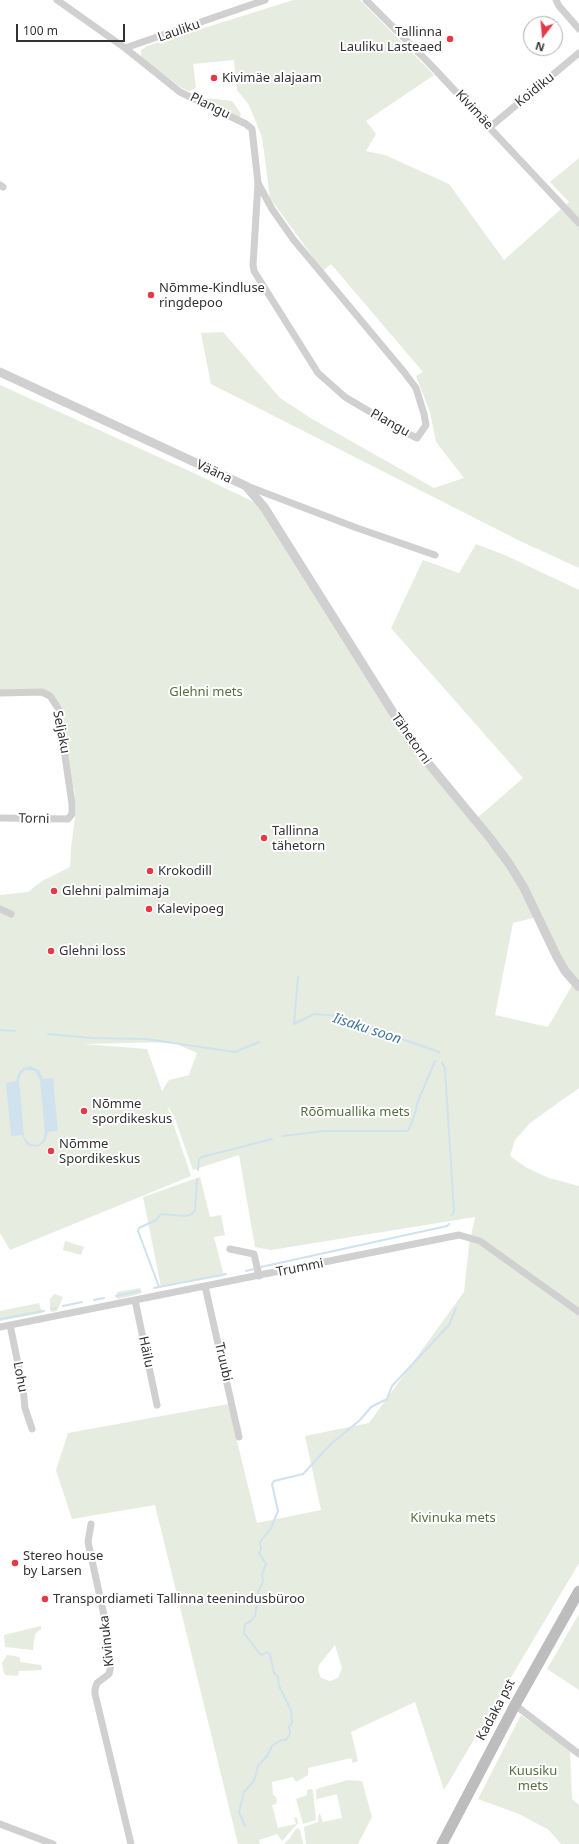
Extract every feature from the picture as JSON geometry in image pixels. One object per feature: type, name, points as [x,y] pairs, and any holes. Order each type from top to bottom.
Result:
[{"type":"main road","name":"Kadaka pst","points":[[442,1844],[515,1704],[579,1591]]},
{"type":"street","points":[[57,0],[126,48]]},
{"type":"street","name":"Lauliku","points":[[126,48],[265,0]]},
{"type":"street","name":"Kivimäe","points":[[366,0],[490,127],[579,223]]},
{"type":"street","points":[[556,0],[558,6],[579,29]]},
{"type":"street","name":"Plangu","points":[[126,48],[180,92],[246,124],[252,129],[258,183],[253,265],[254,271],[318,373],[345,397],[404,432],[417,438],[426,425],[416,388],[293,240],[258,183]]},
{"type":"street","name":"Koidiku","points":[[490,127],[579,53]]},
{"type":"street","name":"Vääna","points":[[0,372],[246,486],[357,528],[435,555]]},
{"type":"street","name":"Tähetorni","points":[[246,486],[264,507],[414,746],[490,838],[510,865],[524,888],[557,957],[565,971],[579,987]]},
{"type":"street","name":"Seljaku","points":[[0,693],[42,692],[50,696],[58,708],[72,804],[72,814],[68,819]]},
{"type":"street","name":"Torni","points":[[0,818],[68,819]]},
{"type":"street","points":[[0,909],[11,914]]},
{"type":"street","name":"Trummi","points":[[0,1327],[452,1236],[466,1236],[480,1241],[579,1312]]},
{"type":"street","points":[[230,1249],[254,1254],[259,1276]]},
{"type":"street","name":"Truubi","points":[[205,1286],[239,1437]]},
{"type":"street","name":"Häilu","points":[[135,1300],[157,1405]]},
{"type":"street","name":"Lohu","points":[[10,1325],[24,1388],[25,1408],[32,1429]]},
{"type":"street","name":"Kivinuka","points":[[91,1524],[88,1542],[104,1615],[106,1639],[111,1665],[109,1674],[97,1684],[95,1694],[132,1844]]},
{"type":"street","points":[[515,1704],[579,1754]]},
{"type":"street","points":[[0,1824],[53,1844]]},
{"type":"green space","points":[[293,0],[360,0],[434,75],[366,121],[376,134],[366,151],[385,155],[449,184],[504,260],[569,202],[550,182],[579,158],[579,568],[520,541],[211,384],[201,333],[223,332],[280,398],[312,419],[434,488],[464,478],[436,442],[430,412],[416,376],[423,372],[331,264],[323,271],[270,198],[262,137],[249,105],[237,90],[234,60],[193,64],[196,88],[189,91],[182,88],[141,58],[141,50],[147,46]]},
{"type":"green space","points":[[207,98],[232,101],[241,114],[239,118],[205,102]]},
{"type":"green space","points":[[0,385],[198,475],[264,507],[414,746],[475,820],[523,778],[391,628],[423,560],[459,573],[476,544],[507,556],[579,590],[579,1088],[530,1123],[515,1140],[510,1156],[527,1168],[549,1178],[579,1186],[579,1563],[444,1790],[415,1702],[351,1732],[358,1761],[353,1763],[351,1758],[308,1768],[308,1775],[296,1782],[293,1777],[272,1782],[273,1795],[277,1800],[276,1804],[272,1805],[278,1828],[296,1824],[294,1817],[297,1818],[298,1823],[282,1841],[277,1834],[259,1840],[260,1844],[238,1844],[155,1505],[72,1519],[56,1470],[68,1433],[228,1404],[257,1523],[321,1510],[305,1436],[369,1423],[464,1292],[469,1245],[475,1217],[271,1250],[255,1247],[239,1155],[193,1170],[174,1116],[167,1105],[191,1176],[10,1250],[0,1233],[0,895],[28,892],[42,881],[70,867],[76,809],[74,788],[71,786],[58,708],[50,696],[0,693]],"holes":[[[537,917],[574,982],[548,1027],[495,1015],[513,923]],[[172,1042],[197,1053],[189,1075],[169,1080],[162,1091],[147,1049],[83,1044]],[[335,1645],[342,1668],[338,1678],[330,1681],[321,1678],[318,1670],[319,1665]]]},
{"type":"green space","points":[[200,1177],[210,1217],[221,1215],[225,1235],[214,1237],[224,1276],[161,1287],[143,1197]]},
{"type":"green space","points":[[65,1241],[84,1247],[81,1255],[63,1250]]},
{"type":"green space","points":[[140,1288],[142,1292],[140,1294],[118,1299],[116,1297],[117,1292]]},
{"type":"green space","points":[[54,1294],[63,1297],[57,1311],[52,1312],[50,1310],[50,1299]]},
{"type":"green space","points":[[39,1303],[42,1313],[0,1321],[0,1311]]},
{"type":"green space","points":[[579,1614],[579,1690],[547,1669]]},
{"type":"green space","points":[[41,1626],[41,1629],[35,1634],[33,1650],[5,1647],[4,1635]]},
{"type":"green space","points":[[7,1655],[20,1657],[20,1662],[41,1665],[42,1670],[19,1671],[18,1676],[5,1675],[2,1663]]},
{"type":"green space","name":"Kuusiku mets","points":[[521,1715],[570,1749],[572,1799],[579,1805],[579,1844],[561,1844],[549,1830],[519,1814],[478,1799]]},
{"type":"green space","points":[[348,1780],[362,1781],[372,1817],[358,1844],[306,1844],[304,1827],[318,1822],[319,1814],[323,1822],[342,1818],[337,1794],[317,1799],[317,1808],[316,1789]]},
{"type":"green space","points":[[307,1790],[313,1790],[316,1820],[303,1824],[296,1799],[307,1795]]},
{"type":"green space","points":[[298,1828],[300,1830],[303,1844],[284,1844],[295,1830]]},
{"type":"water","points":[[30,1066],[39,1070],[43,1079],[53,1078],[58,1131],[48,1132],[45,1142],[37,1147],[27,1145],[22,1135],[11,1136],[6,1083],[16,1081],[19,1072]],"holes":[[[25,1070],[35,1071],[40,1080],[45,1134],[43,1141],[37,1145],[30,1144],[24,1137],[19,1079]]]},
{"type":"waterway","name":"Iisaku soon","points":[[298,977],[294,1024],[314,1014],[335,1016],[439,1053]]},
{"type":"waterway","points":[[0,1030],[15,1031]]},
{"type":"waterway","points":[[48,1034],[91,1038],[146,1039],[235,1052],[259,1042]]},
{"type":"waterway","name":"Iisaku soon","points":[[283,1136],[324,1131],[408,1131],[414,1117],[418,1101],[435,1061]]},
{"type":"waterway","points":[[442,1062],[445,1069],[454,1211],[452,1215]]},
{"type":"waterway","name":"Iisaku soon","points":[[198,1170],[199,1159],[202,1157],[272,1139]]},
{"type":"waterway","name":"Iisaku soon","points":[[154,1288],[159,1287],[138,1231],[139,1228],[156,1220],[161,1214],[186,1216],[192,1214],[195,1210],[197,1179]]},
{"type":"waterway","points":[[261,1267],[447,1226],[449,1224]]},
{"type":"waterway","points":[[246,1271],[254,1269]]},
{"type":"waterway","points":[[159,1287],[226,1274]]},
{"type":"waterway","name":"Iisaku soon","points":[[116,1296],[139,1291]]},
{"type":"waterway","name":"Iisaku soon","points":[[94,1300],[104,1298]]},
{"type":"waterway","name":"Iisaku soon","points":[[63,1306],[82,1302]]},
{"type":"waterway","name":"Iisaku soon","points":[[52,1309],[56,1308]]},
{"type":"waterway","points":[[245,1826],[239,1812],[244,1792],[254,1781],[258,1766],[267,1756],[272,1746],[281,1740],[286,1740],[290,1734],[289,1727],[292,1723],[291,1710],[279,1686],[278,1677],[274,1673],[270,1654],[267,1652],[262,1655],[259,1653],[244,1633],[245,1624],[251,1621],[255,1616],[257,1603],[262,1598],[258,1592],[263,1582],[262,1575],[266,1564],[259,1553],[261,1550],[260,1542],[271,1528],[278,1511],[272,1484],[274,1481],[303,1474],[331,1444],[360,1420],[371,1407],[387,1399],[392,1386],[449,1325],[456,1308]]},
{"type":"waterway","name":"Iisaku soon","points":[[0,1319],[44,1311]]},
{"type":"place","name":"Tallinna Lauliku Lasteaed","points":[[450,39]]},
{"type":"place","name":"Kivimäe alajaam","points":[[214,78]]},
{"type":"place","name":"Nõmme-Kindluse ringdepoo","points":[[151,295]]},
{"type":"place","name":"Tallinna tähetorn","points":[[264,838]]},
{"type":"place","name":"Krokodill","points":[[150,871]]},
{"type":"place","name":"Glehni palmimaja","points":[[54,891]]},
{"type":"place","name":"Kalevipoeg","points":[[149,909]]},
{"type":"place","name":"Glehni loss","points":[[51,951]]},
{"type":"place","name":"Nõmme spordikeskus","points":[[84,1111]]},
{"type":"place","name":"Nõmme Spordikeskus","points":[[51,1151]]},
{"type":"place","name":"Stereo house by Larsen","points":[[15,1563]]},
{"type":"place","name":"Transpordiameti Tallinna teenindusbüroo","points":[[45,1599]]},
{"type":"park label","name":"Glehni mets","points":[[206,692]]},
{"type":"park label","name":"Rõõmuallika mets","points":[[355,1112]]},
{"type":"park label","name":"Kivinuka mets","points":[[453,1518]]}]
